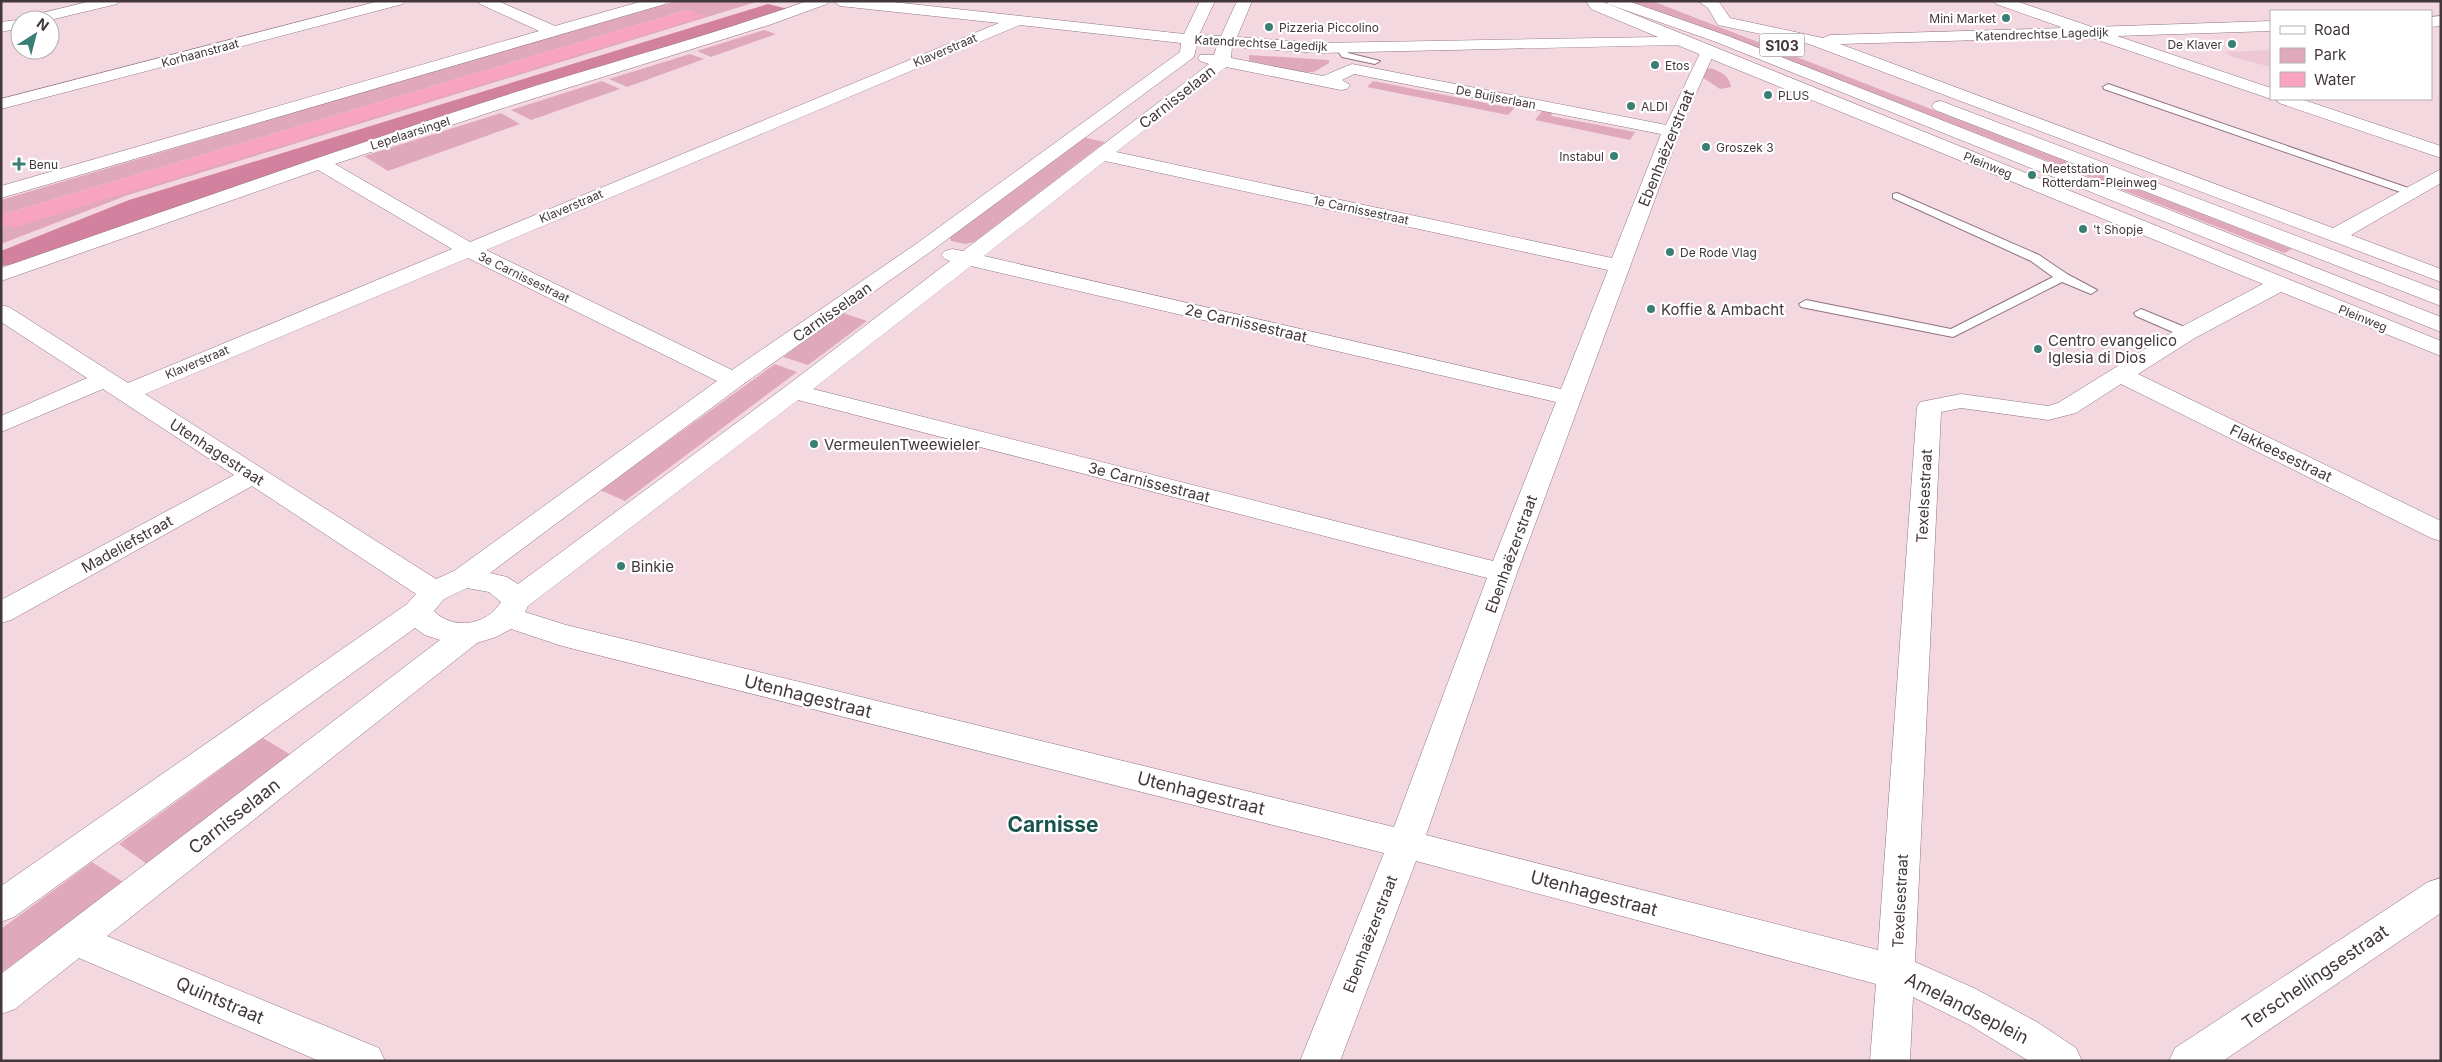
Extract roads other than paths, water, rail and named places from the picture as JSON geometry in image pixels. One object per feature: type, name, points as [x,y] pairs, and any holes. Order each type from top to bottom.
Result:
[{"type":"street","points":[[60,13],[112,1]]},
{"type":"street","name":"Korhaanstraat","points":[[1,104],[398,1]]},
{"type":"street","points":[[485,1],[555,32]]},
{"type":"street","points":[[1,192],[660,1]]},
{"type":"street","name":"Lepelaarsingel","points":[[1,275],[320,163],[503,102],[762,22],[822,1]]},
{"type":"street","name":"Katendrechtse Lagedijk","points":[[840,1],[1017,20],[1188,47]]},
{"type":"street","points":[[1208,1],[1188,47],[1225,52],[1324,82],[1353,87]]},
{"type":"street","points":[[1225,52],[1245,1]]},
{"type":"street","name":"Pleinweg","points":[[1593,1],[1596,6],[1683,42],[2441,349]]},
{"type":"street","name":"Pleinweg","points":[[1613,1],[1722,39],[2441,325]]},
{"type":"street","points":[[1705,1],[1714,5],[1724,22],[1814,40],[2441,276]]},
{"type":"street","points":[[2001,1],[2270,94]]},
{"type":"street","name":"S103","points":[[1689,8],[2441,299]]},
{"type":"street","name":"Klaverstraat","points":[[1,425],[115,386],[466,249],[1017,20]]},
{"type":"street","name":"Katendrechtse Lagedijk","points":[[1814,40],[2270,26]]},
{"type":"street","name":"Katendrechtse Lagedijk","points":[[1225,52],[1340,47],[1683,42]]},
{"type":"street","name":"Carnisselaan","points":[[426,602],[464,578],[734,380],[923,248],[1188,47]]},
{"type":"street","name":"Ebenhaëzerstraat","points":[[1320,1061],[1405,844],[1503,573],[1620,266],[1660,142],[1708,51]]},
{"type":"street","name":"Carnisselaan","points":[[1,997],[467,635],[488,628],[1103,154],[1225,52]]},
{"type":"street","name":"De Buijserlaan","points":[[1324,82],[1352,69],[1660,142]]},
{"type":"street","points":[[2288,100],[2441,152]]},
{"type":"street","name":"1e Carnissestraat","points":[[1103,154],[1620,266]]},
{"type":"street","name":"3e Carnissestraat","points":[[320,163],[356,187],[466,249],[734,380]]},
{"type":"street","points":[[2336,235],[2441,176]]},
{"type":"street","name":"2e Carnissestraat","points":[[923,248],[1570,398]]},
{"type":"street","name":"Texelsestraat","points":[[1896,972],[1929,407],[1961,401],[2048,413],[2067,408],[2187,333],[2280,284]]},
{"type":"street","name":"Utenhagestraat","points":[[1,312],[253,475],[426,602],[424,621],[432,627],[445,632],[467,635]]},
{"type":"street","name":"Flakkeesestraat","points":[[2121,375],[2441,532]]},
{"type":"street","name":"3e Carnissestraat","points":[[794,392],[1503,573]]},
{"type":"street","name":"Madeliefstraat","points":[[1,613],[253,475]]},
{"type":"street","name":"Utenhagestraat","points":[[464,578],[497,584],[512,608],[562,635],[1405,844],[1896,972]]},
{"type":"street","points":[[1,906],[426,602]]},
{"type":"street","name":"Terschellingsestraat","points":[[2189,1061],[2441,893]]},
{"type":"street","name":"Quintstraat","points":[[76,940],[365,1061]]},
{"type":"street","name":"Amelandseplein","points":[[1890,1061],[1896,972],[1934,987],[1976,1008],[2062,1061]]},
{"type":"lane","points":[[1340,47],[1345,55],[1375,61]]},
{"type":"lane","points":[[2108,87],[2413,193]]},
{"type":"lane","points":[[1897,196],[2035,258],[2062,277],[2091,290]]},
{"type":"lane","points":[[1806,304],[1954,333],[2062,277]]},
{"type":"lane","points":[[2141,313],[2187,333]]},
{"type":"water","points":[[687,10],[705,16],[12,228],[8,225],[1,227],[1,215]]},
{"type":"place","name":"Mini Market","points":[[2006,18]]},
{"type":"place","name":"Pizzeria Piccolino","points":[[1269,27]]},
{"type":"place","name":"De Klaver","points":[[2232,44]]},
{"type":"place","name":"Etos","points":[[1655,65]]},
{"type":"place","name":"PLUS","points":[[1768,95]]},
{"type":"place","name":"ALDI","points":[[1631,106]]},
{"type":"place","name":"Groszek 3","points":[[1706,147]]},
{"type":"place","name":"Instabul","points":[[1614,156]]},
{"type":"place","name":"Benu","points":[[19,164]]},
{"type":"place","name":"Meetstation Rotterdam-Pleinweg","points":[[2032,175]]},
{"type":"place","name":"'t Shopje","points":[[2083,229]]},
{"type":"place","name":"De Rode Vlag","points":[[1670,252]]},
{"type":"place","name":"Koffie & Ambacht","points":[[1651,309]]},
{"type":"place","name":"Centro evangelico Iglesia di Dios","points":[[2038,349]]},
{"type":"place","name":"VermeulenTweewieler","points":[[814,444]]},
{"type":"place","name":"Binkie","points":[[621,566]]},
{"type":"district","name":"Carnisse","points":[[1053,824]]}]
